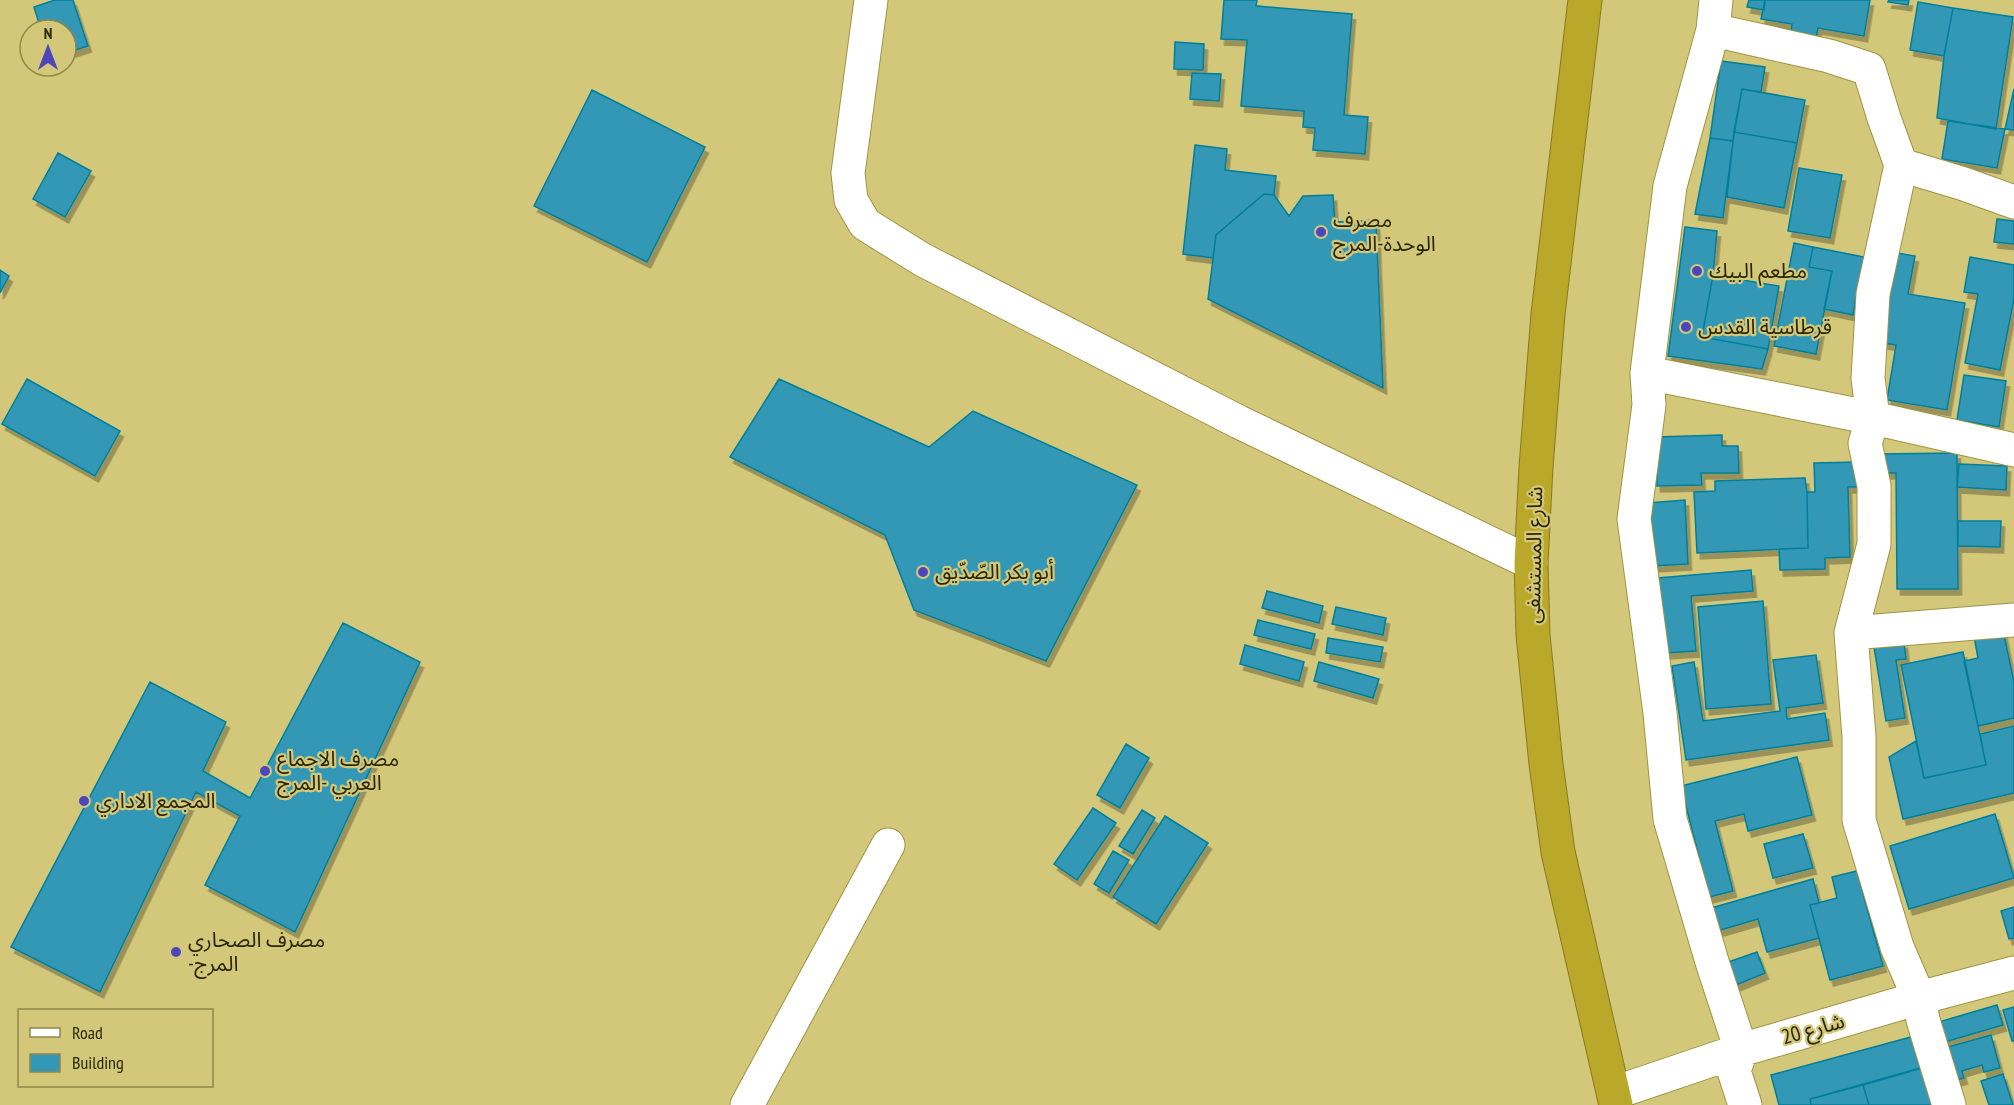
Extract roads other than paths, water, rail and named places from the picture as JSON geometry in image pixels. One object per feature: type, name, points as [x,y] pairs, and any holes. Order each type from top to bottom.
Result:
[{"type":"highway","name":"شارع المستشفى","points":[[1585,0],[1548,315],[1531,563],[1534,647],[1558,852],[1615,1099]]},
{"type":"street","points":[[871,0],[848,173],[850,200],[865,224],[923,260],[1228,416],[1531,563]]},
{"type":"street","points":[[1745,1105],[1734,1071],[1741,1050],[1670,819],[1660,714],[1634,519],[1649,405],[1647,373],[1670,186],[1715,15],[1869,69],[1901,165],[1873,294],[1868,378],[1873,418],[1865,442],[1874,486],[1874,544],[1851,633],[1859,737],[1859,820],[1897,947],[1918,998],[1949,1105]]},
{"type":"street","points":[[1901,165],[2014,202]]},
{"type":"street","points":[[1647,373],[1873,418],[2014,450]]},
{"type":"street","points":[[1851,633],[2014,620]]},
{"type":"street","points":[[747,1105],[888,845]]},
{"type":"street","name":"شارع 20","points":[[1615,1099],[1741,1050],[1918,998],[2014,973]]},
{"type":"place","name":"مصرف الوحدة-المرج","points":[[1321,232]]},
{"type":"place","name":"مطعم البيك","points":[[1697,271]]},
{"type":"place","name":"قرطاسية القدس","points":[[1686,327]]},
{"type":"place","name":"أبو بكر الصّدّيق","points":[[923,572]]},
{"type":"place","name":"مصرف الاجماع العربي -المرج","points":[[265,771]]},
{"type":"place","name":"المجمع الاداري","points":[[84,801]]},
{"type":"place","name":"مصرف الصحاري -المرج","points":[[176,952]]}]
